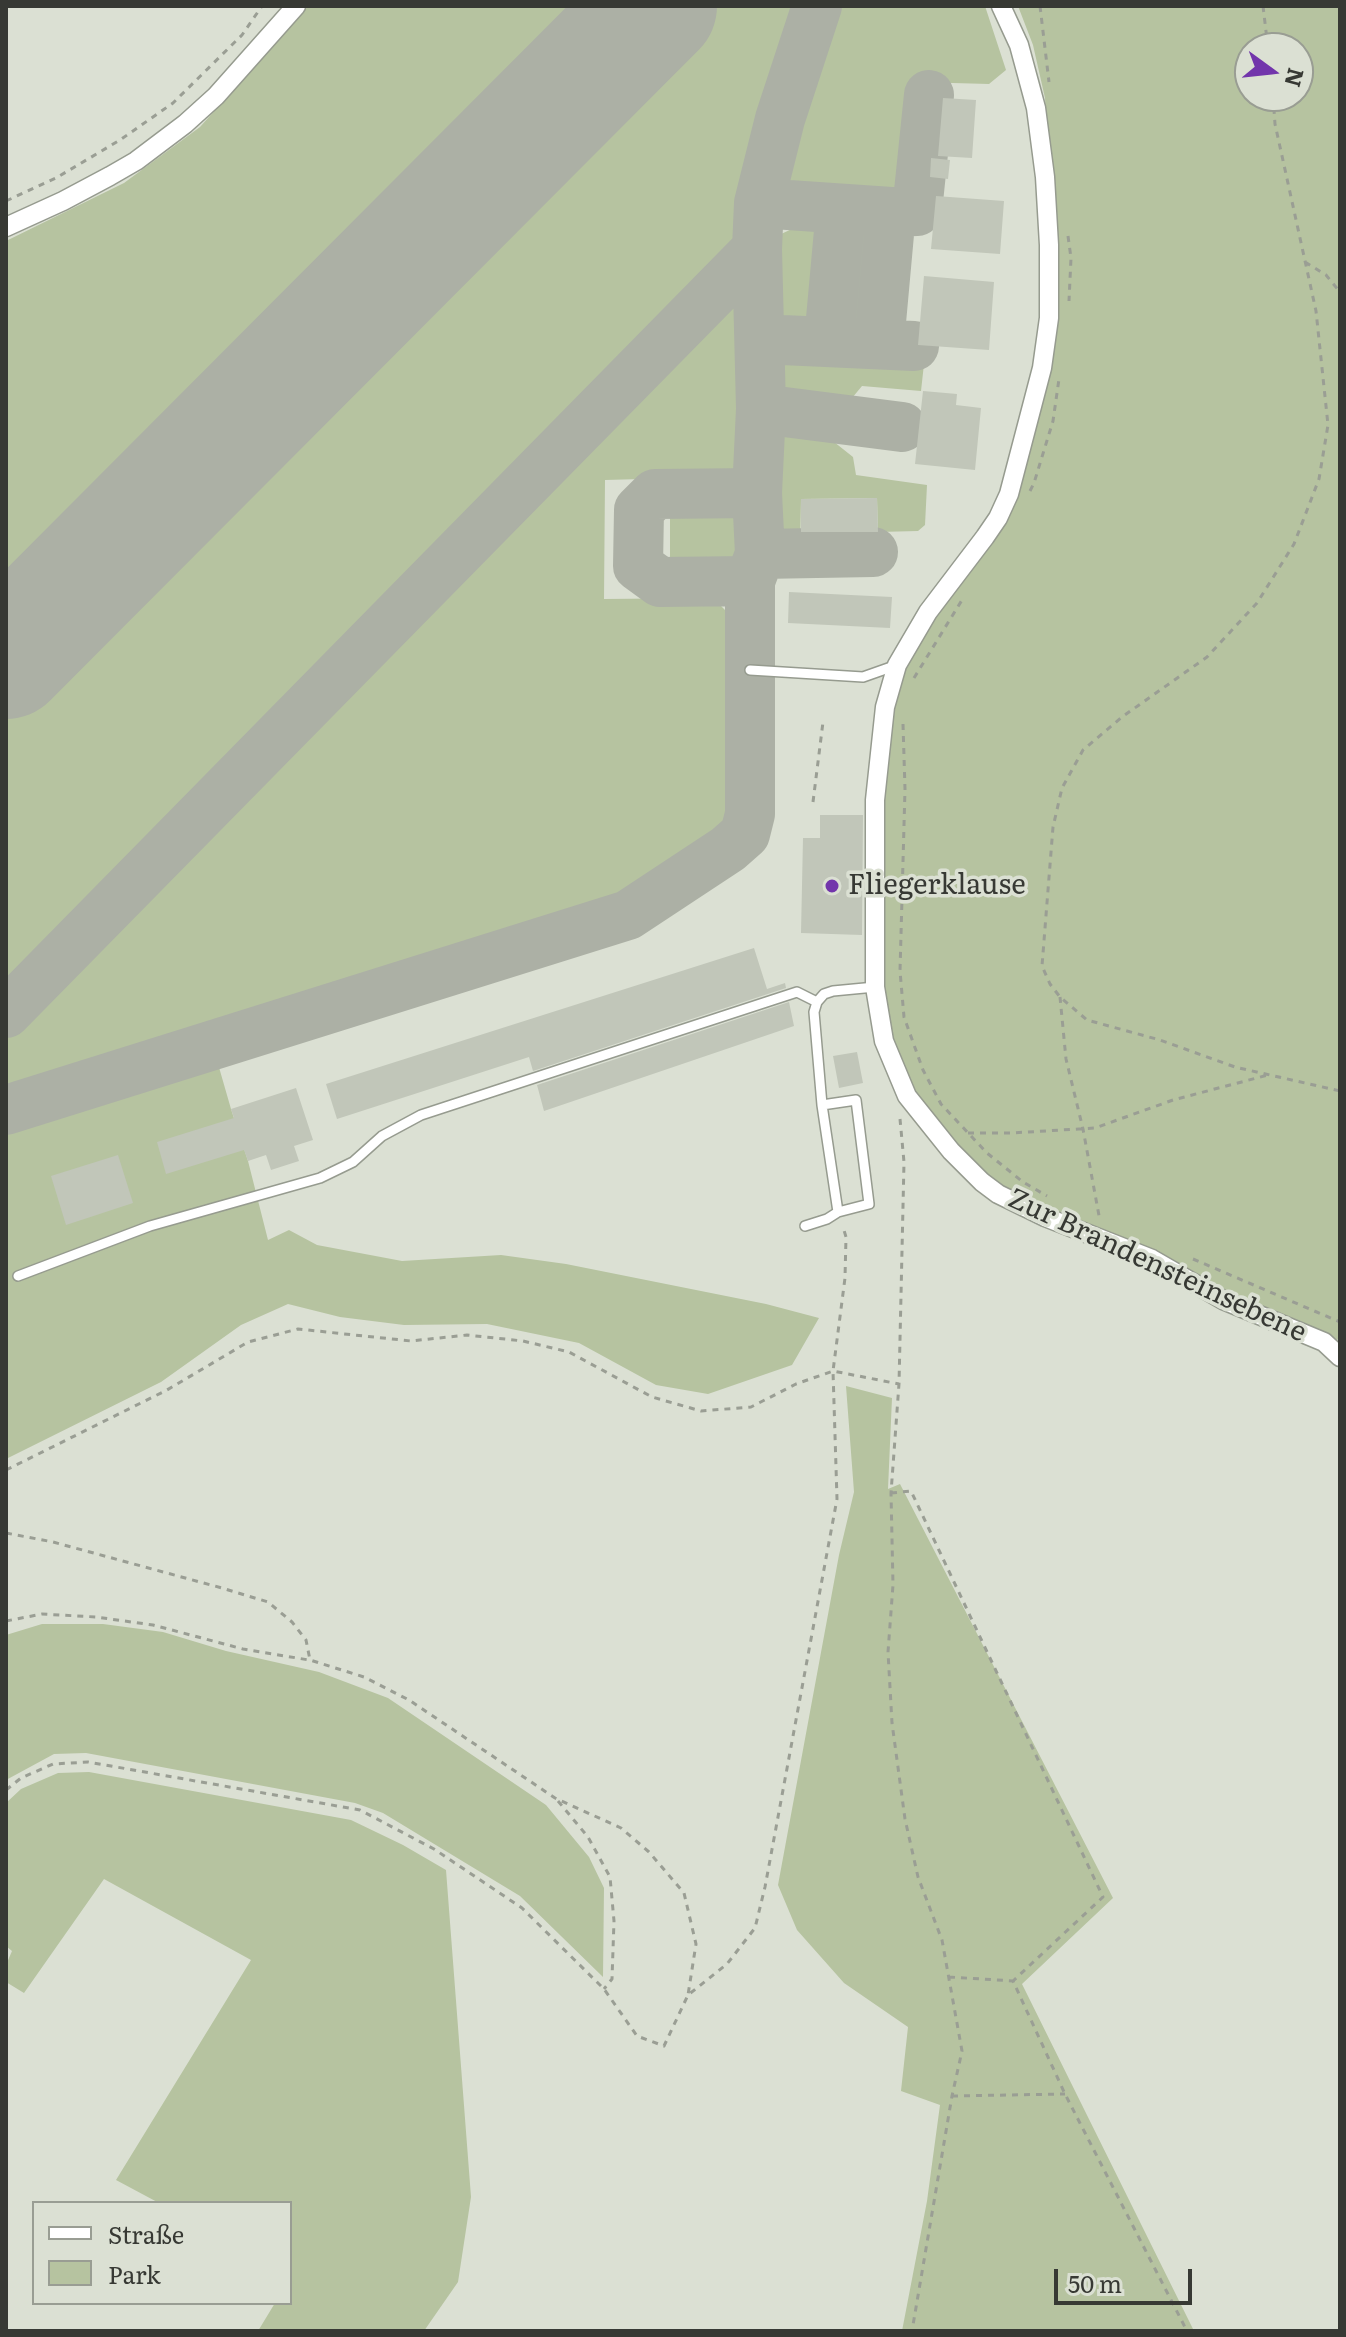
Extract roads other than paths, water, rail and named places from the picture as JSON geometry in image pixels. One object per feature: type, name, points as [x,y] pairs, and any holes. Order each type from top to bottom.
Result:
[{"type":"street","points":[[6,227],[110,176],[136,161],[185,124],[216,96],[296,6]]},
{"type":"street","name":"Zur Brandensteinsebene","points":[[1001,6],[1019,45],[1036,108],[1045,177],[1049,318],[1042,368],[1009,494],[998,518],[928,612],[897,665],[885,707],[875,800],[875,987],[884,1041],[907,1096],[951,1151],[998,1194],[1045,1217],[1100,1229],[1223,1300],[1324,1342],[1340,1357]]},
{"type":"lane","points":[[750,670],[863,677],[897,665]]},
{"type":"lane","points":[[838,1212],[822,1105],[814,1012],[824,994],[875,987]]},
{"type":"lane","points":[[18,1276],[150,1226],[320,1178],[353,1162],[382,1136],[421,1115],[797,992],[817,1002]]},
{"type":"lane","points":[[805,1226],[838,1212],[869,1204],[856,1100],[822,1105]]},
{"type":"place","name":"Fliegerklause","points":[[832,886]]}]
